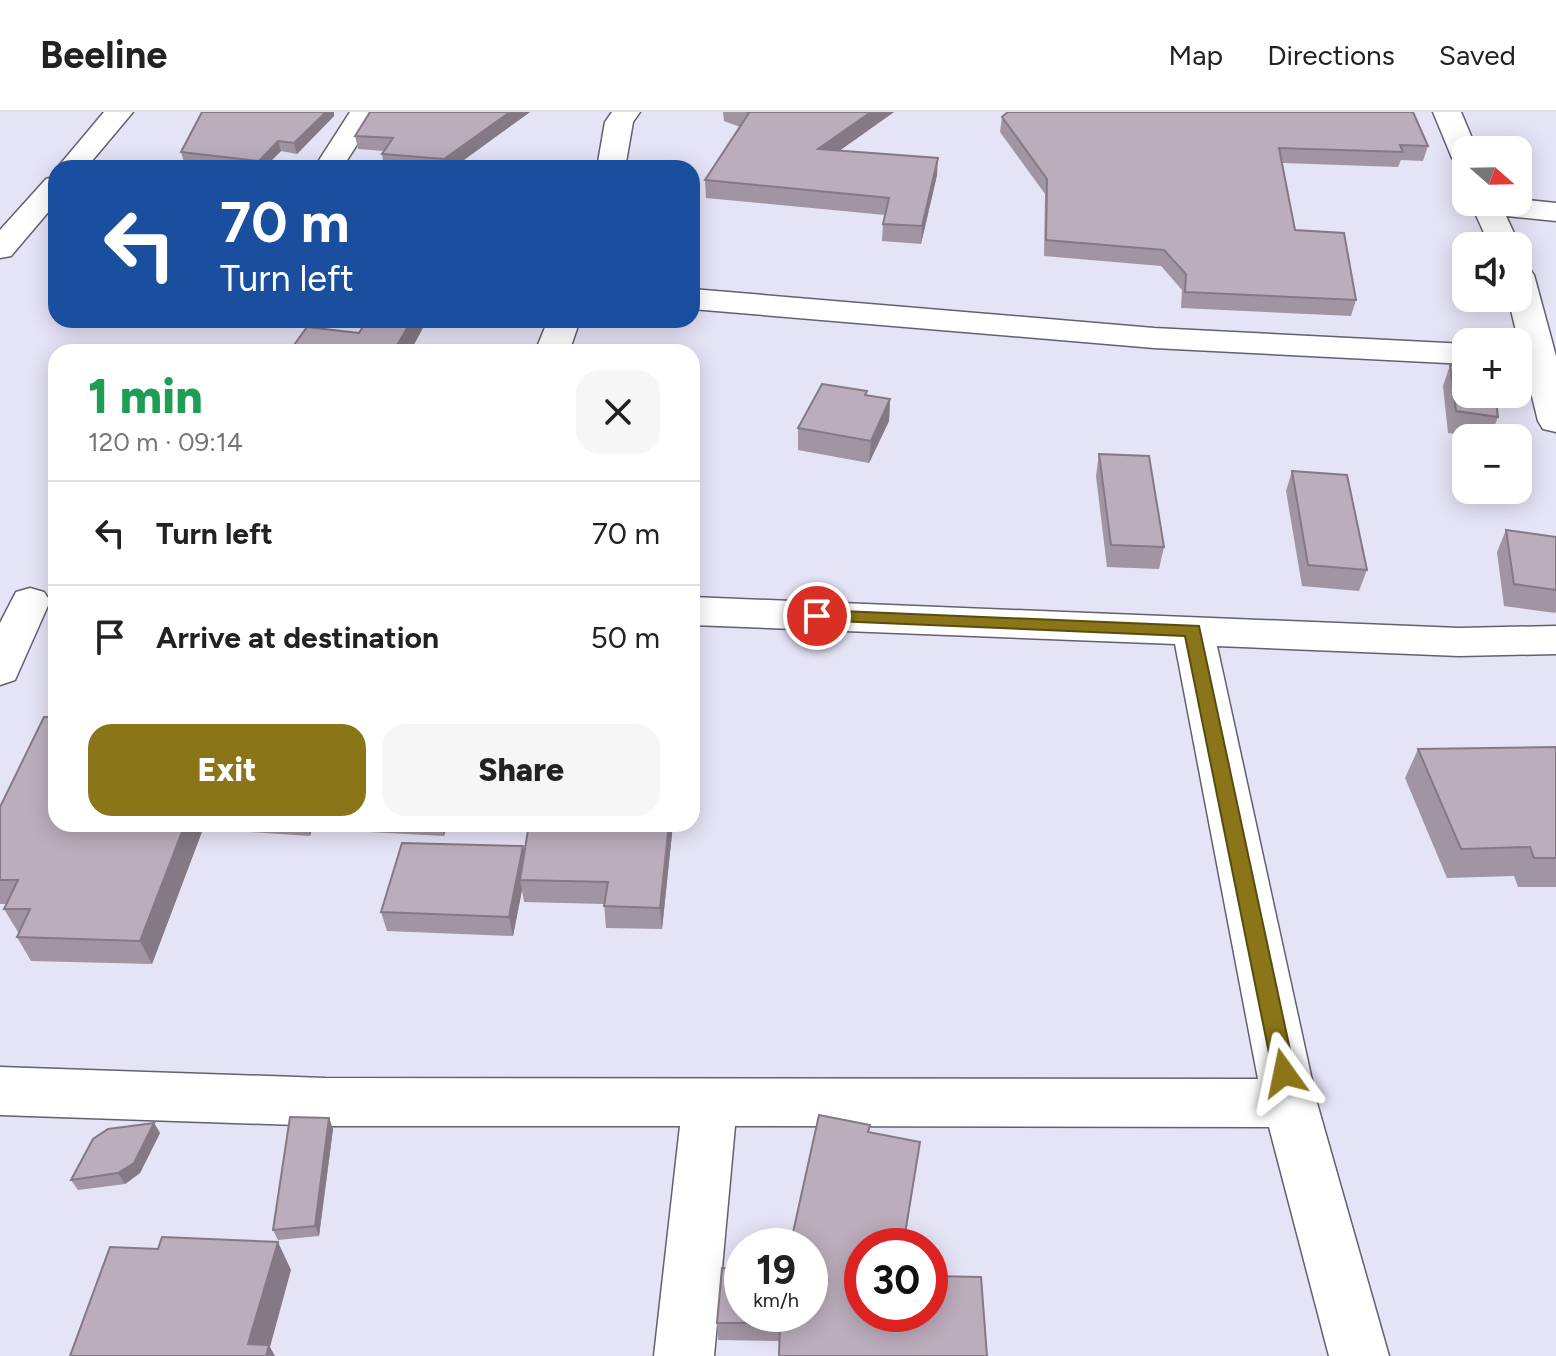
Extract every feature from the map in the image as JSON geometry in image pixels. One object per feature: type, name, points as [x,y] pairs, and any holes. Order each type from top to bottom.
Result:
[{"type":"street","points":[[78,160],[119,112]]},
{"type":"street","points":[[333,160],[364,112]]},
{"type":"street","points":[[612,160],[619,122],[626,112]]},
{"type":"street","points":[[1447,112],[1457,136]]},
{"type":"street","points":[[0,249],[48,194]]},
{"type":"street","points":[[1532,209],[1556,212]]},
{"type":"street","points":[[1532,287],[1556,299]]},
{"type":"street","points":[[700,300],[1154,338],[1452,353]]},
{"type":"street","points":[[1532,365],[1556,421]]},
{"type":"street","points":[[0,670],[29,601]]},
{"type":"street","points":[[700,611],[1459,642],[1556,640]]},
{"type":"street","points":[[1193,630],[1290,1103],[1359,1356]]},
{"type":"street","points":[[0,1091],[325,1102],[1290,1103]]},
{"type":"street","points":[[684,1356],[710,1103]]},
{"type":"building","points":[[202,112],[326,112],[294,143],[278,141],[260,160],[181,152]]},
{"type":"building","points":[[370,112],[510,112],[444,159],[382,154],[393,138],[355,136]]},
{"type":"building","points":[[746,112],[871,112],[818,149],[938,158],[922,226],[883,224],[889,198],[705,180],[749,113]]},
{"type":"building","points":[[1008,112],[1413,112],[1428,146],[1400,145],[1403,152],[1279,148],[1295,230],[1344,233],[1356,300],[1185,292],[1186,274],[1164,250],[1046,240],[1047,179],[1002,117]]},
{"type":"building","points":[[306,328],[359,333],[362,328],[407,328],[398,344],[295,344]]},
{"type":"building","points":[[822,384],[867,391],[865,395],[890,399],[871,441],[798,428]]},
{"type":"building","points":[[1456,408],[1497,408],[1498,417],[1456,411]]},
{"type":"building","points":[[1099,454],[1149,456],[1164,547],[1111,545]]},
{"type":"building","points":[[1292,471],[1347,475],[1367,570],[1308,565]]},
{"type":"building","points":[[1506,530],[1556,537],[1556,590],[1514,584]]},
{"type":"building","points":[[44,717],[48,717],[48,832],[182,832],[140,941],[17,937],[30,909],[4,909],[18,880],[0,880],[0,807]]},
{"type":"building","points":[[1556,747],[1556,858],[1534,858],[1530,847],[1461,849],[1418,749]]},
{"type":"building","points":[[528,832],[668,832],[660,908],[604,906],[608,882],[520,880]]},
{"type":"building","points":[[402,843],[523,846],[509,917],[381,912]]},
{"type":"building","points":[[819,1115],[870,1125],[868,1132],[920,1142],[906,1228],[844,1228],[844,1332],[948,1332],[948,1276],[981,1277],[987,1356],[779,1356],[780,1332],[828,1332],[828,1228],[794,1228]]},
{"type":"building","points":[[290,1117],[329,1118],[315,1226],[273,1230]]},
{"type":"building","points":[[154,1123],[134,1163],[118,1173],[71,1180],[93,1139],[108,1129]]},
{"type":"building","points":[[162,1237],[278,1242],[248,1344],[269,1345],[266,1356],[70,1356],[110,1247],[158,1249]]},
{"type":"building","points":[[722,1268],[724,1323],[717,1323]]},
{"type":"route","points":[[817,616],[1193,630],[1284,1073]]}]
